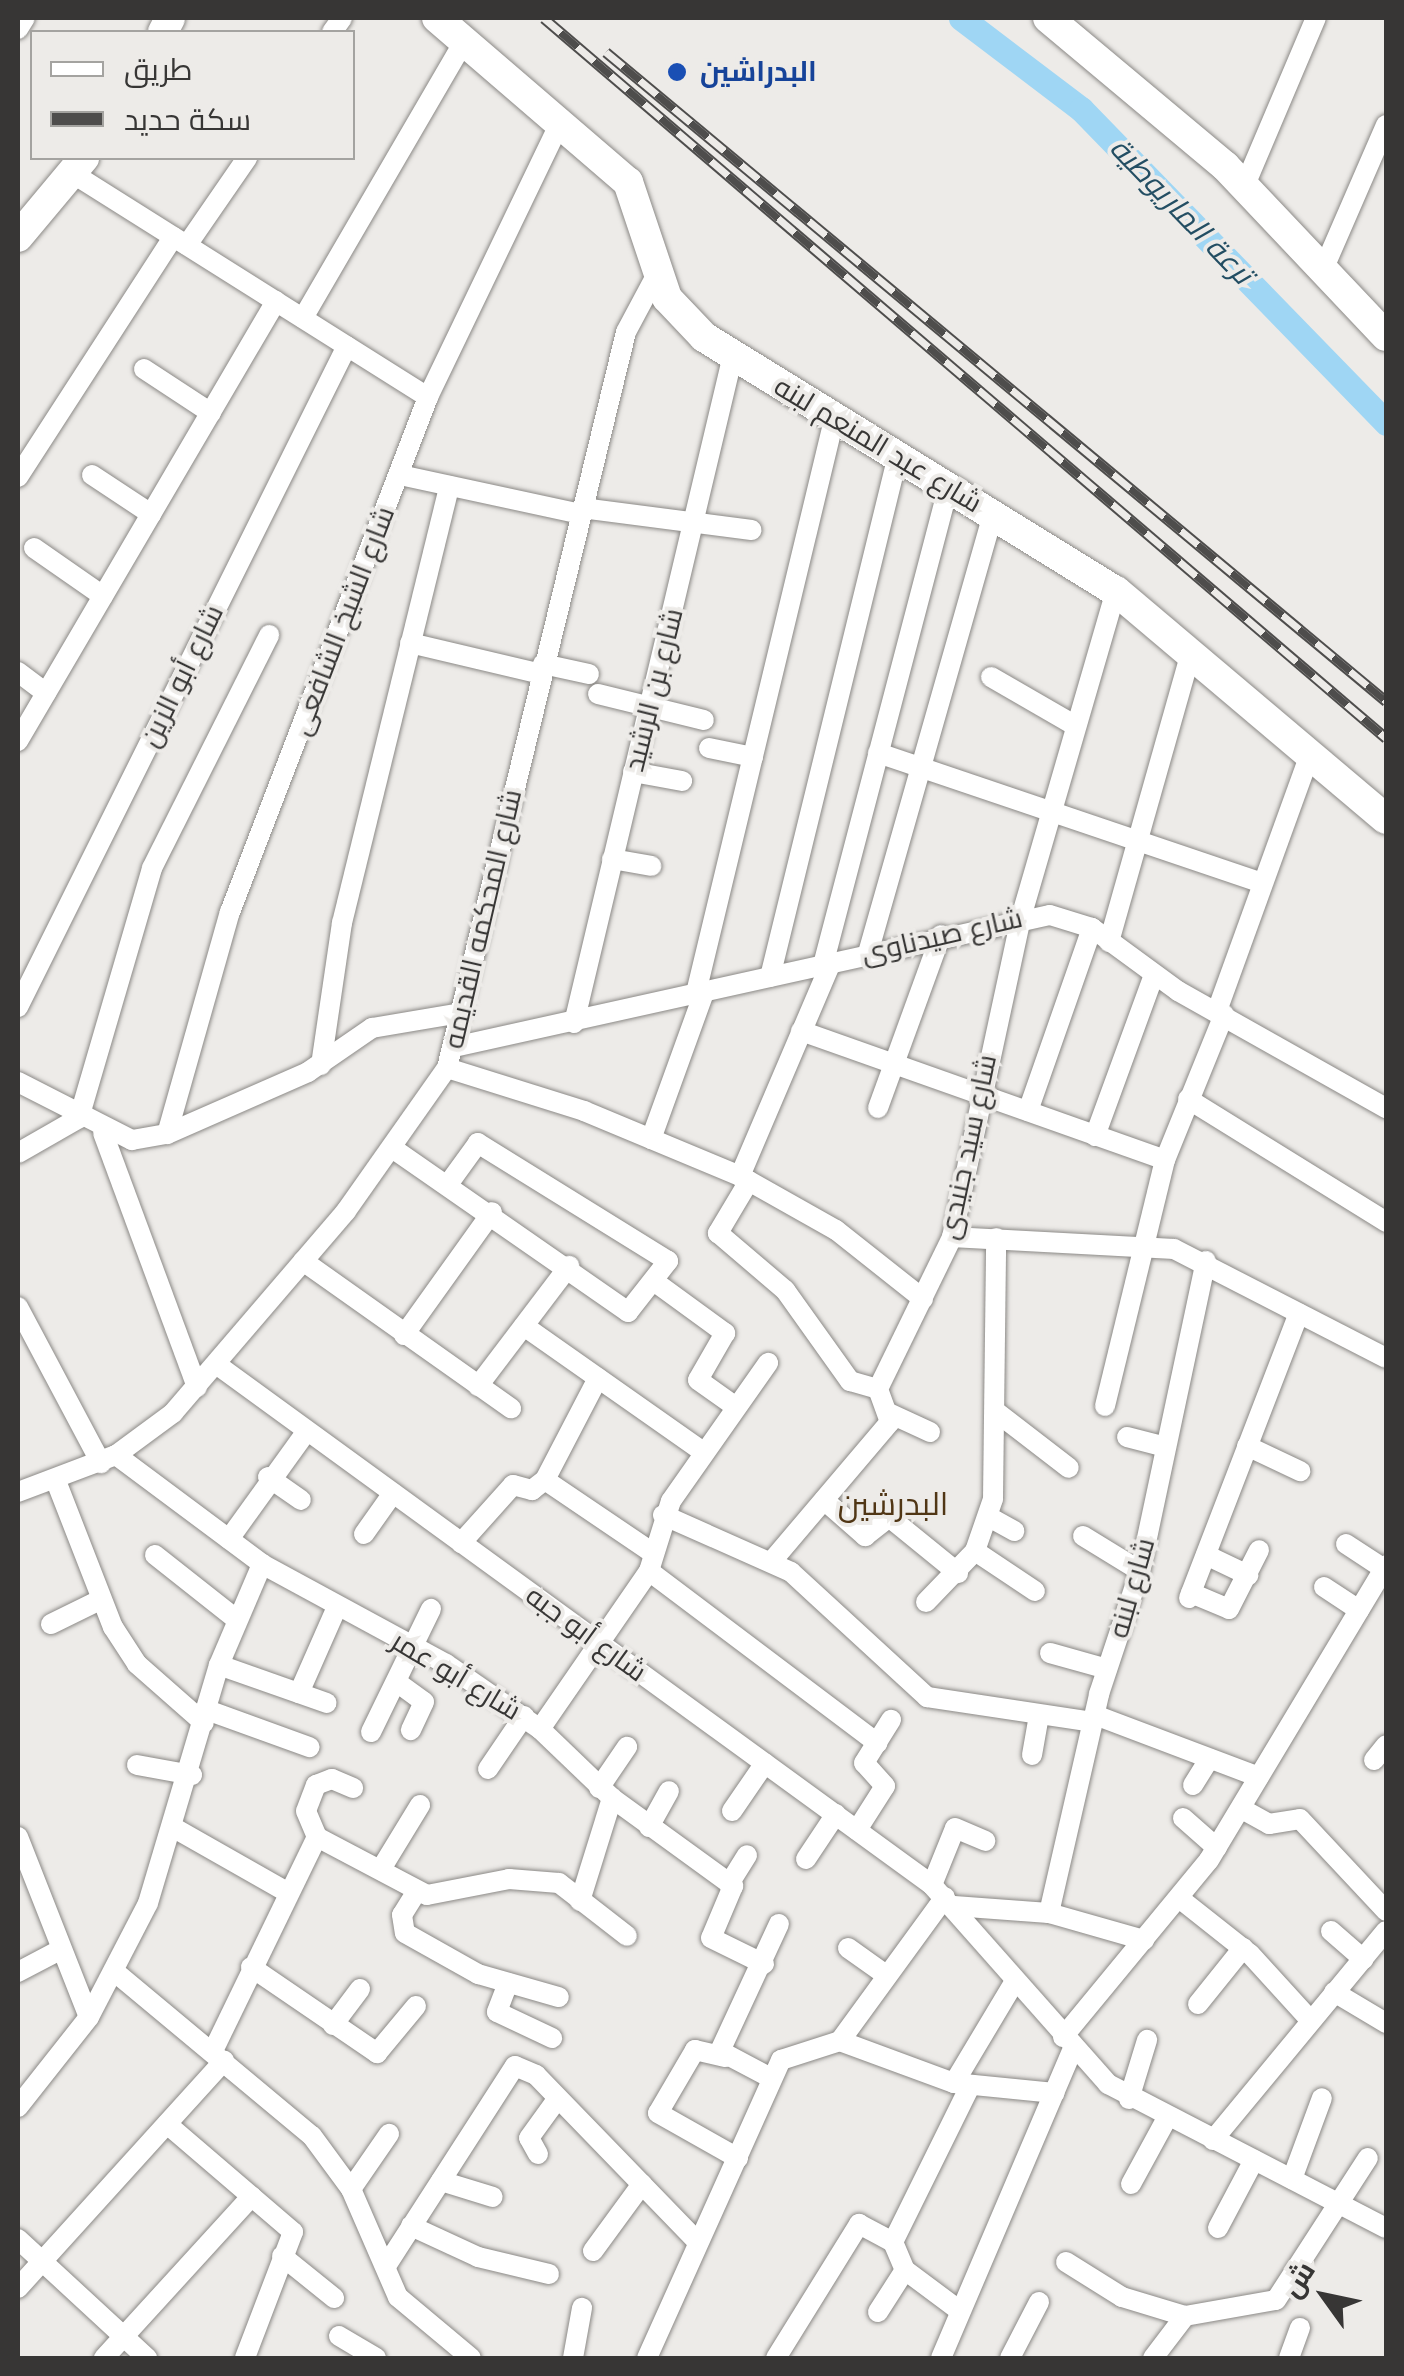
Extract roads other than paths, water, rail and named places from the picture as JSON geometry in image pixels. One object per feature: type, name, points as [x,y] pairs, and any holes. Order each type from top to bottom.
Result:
[{"type":"main road","name":"شارع عبد المنعم لبنه","points":[[437,18],[628,182],[657,274],[680,316],[733,356],[834,420],[1116,591],[1308,760],[1386,820]]},
{"type":"main road","points":[[1048,18],[1246,185],[1386,336]]},
{"type":"main road","points":[[18,237],[78,166]]},
{"type":"street","points":[[18,29],[25,18]]},
{"type":"street","points":[[1246,185],[1316,18]]},
{"type":"street","points":[[303,318],[464,41]]},
{"type":"street","name":"شارع الشيخ الشافعى","points":[[166,1134],[230,912],[428,397],[560,123]]},
{"type":"street","points":[[1323,270],[1386,126]]},
{"type":"street","points":[[18,476],[180,241],[245,160]]},
{"type":"street","points":[[78,166],[180,241],[428,397]]},
{"type":"street","name":"شارع المحكمه القديمه","points":[[18,1492],[109,1459],[196,1387],[395,1150],[450,1058],[626,332],[657,274]]},
{"type":"street","points":[[18,741],[276,301]]},
{"type":"street","name":"شارع أبو الزين","points":[[18,1007],[346,346]]},
{"type":"street","name":"شارع بن الرشيد","points":[[574,1023],[733,356]]},
{"type":"street","points":[[144,369],[210,412]]},
{"type":"street","points":[[651,1138],[699,996],[834,420]]},
{"type":"street","points":[[770,977],[897,459]]},
{"type":"street","points":[[92,474],[151,514]]},
{"type":"street","points":[[400,475],[581,511],[752,530]]},
{"type":"street","points":[[321,1064],[342,923],[449,486]]},
{"type":"street","points":[[930,1432],[891,1414],[878,1389],[850,1381],[785,1290],[718,1233],[744,1179],[826,964],[948,489]]},
{"type":"street","points":[[868,953],[993,515]]},
{"type":"street","points":[[34,548],[102,596]]},
{"type":"street","name":"شارع سيد جنيدى","points":[[878,1389],[952,1237],[978,1094],[1022,914],[1116,591]]},
{"type":"street","points":[[18,1153],[79,1118],[152,868],[269,635]]},
{"type":"street","points":[[410,643],[542,669],[589,674]]},
{"type":"street","points":[[1109,942],[1190,653]]},
{"type":"street","points":[[18,672],[46,693]]},
{"type":"street","points":[[991,676],[1076,726]]},
{"type":"street","points":[[598,694],[704,720]]},
{"type":"street","points":[[709,748],[753,758]]},
{"type":"street","points":[[878,752],[1262,883]]},
{"type":"street","points":[[1105,1406],[1165,1160],[1308,760]]},
{"type":"street","points":[[633,772],[682,781]]},
{"type":"street","points":[[612,859],[651,866]]},
{"type":"street","name":"شارع صيدناوى","points":[[450,1058],[574,1023],[699,996],[1022,914],[1092,928],[1154,976],[1386,1108]]},
{"type":"street","points":[[1028,1111],[1092,928]]},
{"type":"street","points":[[878,1108],[941,935]]},
{"type":"street","points":[[1096,1136],[1154,976]]},
{"type":"street","points":[[18,1082],[103,1133],[166,1134],[321,1064],[372,1028],[462,1014]]},
{"type":"street","points":[[802,1031],[1165,1160]]},
{"type":"street","points":[[450,1058],[744,1179],[836,1230],[923,1299]]},
{"type":"street","points":[[1188,1099],[1386,1222]]},
{"type":"street","points":[[103,1133],[196,1387]]},
{"type":"street","points":[[395,1150],[492,1212],[632,1312],[655,1282],[666,1257],[478,1143],[449,1184]]},
{"type":"street","points":[[404,1335],[492,1212]]},
{"type":"street","points":[[952,1237],[1142,1243],[1206,1261],[1386,1358]]},
{"type":"street","points":[[926,1602],[975,1551],[989,1517],[995,1412],[996,1238]]},
{"type":"street","points":[[303,1261],[511,1408]]},
{"type":"street","name":"شارع لبنه","points":[[1050,1913],[1094,1718],[1140,1571],[1206,1261]]},
{"type":"street","points":[[478,1386],[569,1266]]},
{"type":"street","points":[[655,1282],[725,1333],[697,1376],[733,1406]]},
{"type":"street","points":[[18,1307],[109,1459]]},
{"type":"street","points":[[1259,1550],[1229,1609],[1190,1596],[1299,1312]]},
{"type":"street","points":[[524,1326],[704,1452]]},
{"type":"street","points":[[488,1768],[600,1644],[651,1562],[664,1515],[733,1406],[768,1363]]},
{"type":"street","name":"شارع أبو جبه","points":[[216,1364],[944,1896],[1068,2043],[1130,2098],[1386,2228]]},
{"type":"street","points":[[461,1543],[512,1485],[532,1490],[545,1480],[598,1378]]},
{"type":"street","points":[[995,1412],[1069,1468]]},
{"type":"street","points":[[772,1561],[891,1414]]},
{"type":"street","points":[[229,1539],[268,1477],[307,1430]]},
{"type":"street","points":[[1128,1437],[1166,1447]]},
{"type":"street","points":[[1248,1446],[1300,1471]]},
{"type":"street","name":"شارع أبو عمر","points":[[109,1459],[262,1564],[412,1646],[532,1723],[606,1793],[729,1884]]},
{"type":"street","points":[[268,1477],[301,1500]]},
{"type":"street","points":[[545,1480],[877,1743]]},
{"type":"street","points":[[56,1481],[100,1600],[137,1664],[205,1716],[309,1747]]},
{"type":"street","points":[[364,1534],[393,1494]]},
{"type":"street","points":[[824,1500],[865,1536],[889,1517],[958,1573]]},
{"type":"street","points":[[664,1515],[772,1561],[928,1698],[1038,1720],[1094,1718],[1259,1776]]},
{"type":"street","points":[[989,1517],[1014,1531]]},
{"type":"street","points":[[1083,1536],[1140,1571]]},
{"type":"street","points":[[941,2358],[1055,2093],[1068,2043],[1217,1848],[1385,1567],[1346,1544]]},
{"type":"street","points":[[975,1551],[1034,1591]]},
{"type":"street","points":[[1206,1555],[1248,1575]]},
{"type":"street","points":[[155,1556],[236,1619]]},
{"type":"street","points":[[18,2107],[89,2016],[115,1972],[176,1829],[219,1665],[262,1564]]},
{"type":"street","points":[[1324,1587],[1360,1610]]},
{"type":"street","points":[[50,1624],[100,1600]]},
{"type":"street","points":[[299,1692],[337,1607]]},
{"type":"street","points":[[370,1732],[398,1683],[431,1609]]},
{"type":"street","points":[[1050,1653],[1107,1669]]},
{"type":"street","points":[[219,1665],[327,1703]]},
{"type":"street","points":[[398,1683],[424,1702],[411,1730]]},
{"type":"street","points":[[857,1830],[885,1786],[864,1766],[891,1720]]},
{"type":"street","points":[[1032,1755],[1038,1720]]},
{"type":"street","points":[[580,1900],[606,1793],[628,1746]]},
{"type":"street","points":[[1193,1786],[1210,1759]]},
{"type":"street","points":[[732,1811],[765,1763]]},
{"type":"street","points":[[137,1765],[192,1775]]},
{"type":"street","points":[[353,1788],[332,1779],[316,1786],[306,1811],[324,1839],[417,1891],[438,1896],[536,1877],[580,1900],[627,1936]]},
{"type":"street","points":[[649,1827],[669,1791]]},
{"type":"street","points":[[381,1870],[420,1804]]},
{"type":"street","points":[[1242,1808],[1269,1824],[1300,1819],[1386,1911]]},
{"type":"street","points":[[806,1859],[836,1814]]},
{"type":"street","points":[[1183,1818],[1217,1848]]},
{"type":"street","points":[[647,2358],[696,2240],[713,2228],[738,2158],[782,2060],[840,2040],[883,1974],[944,1896],[955,1828],[985,1842]]},
{"type":"street","points":[[176,1829],[285,1890]]},
{"type":"street","points":[[18,1837],[89,2016]]},
{"type":"street","points":[[18,2288],[168,2124],[219,2056],[251,1967],[285,1890],[324,1839]]},
{"type":"street","points":[[747,1855],[729,1884],[711,1938],[764,1964]]},
{"type":"street","points":[[417,1891],[402,1915],[405,1932],[508,1984],[560,1996]]},
{"type":"street","points":[[944,1896],[1050,1913],[1144,1940]]},
{"type":"street","points":[[1179,1898],[1242,1948],[1310,2020]]},
{"type":"street","points":[[725,2057],[720,2046],[764,1964],[778,1924]]},
{"type":"street","points":[[1331,1931],[1363,1959]]},
{"type":"street","points":[[1213,2140],[1386,1931]]},
{"type":"street","points":[[848,1948],[883,1974]]},
{"type":"street","points":[[1198,2004],[1242,1948]]},
{"type":"street","points":[[18,1972],[60,1950]]},
{"type":"street","points":[[251,1967],[377,2053],[416,2006]]},
{"type":"street","points":[[115,1972],[312,2136],[351,2189],[410,2310],[471,2358]]},
{"type":"street","points":[[893,2242],[962,2084],[1015,1981]]},
{"type":"street","points":[[508,1984],[497,2012],[552,2038]]},
{"type":"street","points":[[333,2025],[360,1989]]},
{"type":"street","points":[[1334,1992],[1386,2022]]},
{"type":"street","points":[[840,2040],[962,2084],[1055,2093]]},
{"type":"street","points":[[1130,2098],[1147,2040]]},
{"type":"street","points":[[738,2158],[658,2113],[695,2050],[725,2057],[771,2078]]},
{"type":"street","points":[[386,2266],[505,2072],[526,2068],[696,2240]]},
{"type":"street","points":[[538,2154],[529,2138],[558,2098]]},
{"type":"street","points":[[1292,2179],[1322,2098]]},
{"type":"street","points":[[1131,2184],[1167,2118]]},
{"type":"street","points":[[168,2124],[294,2232],[246,2358]]},
{"type":"street","points":[[351,2189],[390,2134]]},
{"type":"street","points":[[1066,2262],[1122,2297],[1185,2316],[1276,2300],[1343,2205],[1368,2158]]},
{"type":"street","points":[[1218,2228],[1254,2160]]},
{"type":"street","points":[[440,2181],[493,2197]]},
{"type":"street","points":[[592,2251],[642,2184]]},
{"type":"street","points":[[104,2358],[252,2196]]},
{"type":"street","points":[[776,2358],[850,2229],[867,2225],[893,2242],[905,2270],[960,2311]]},
{"type":"street","points":[[412,2226],[478,2257],[549,2274]]},
{"type":"street","points":[[18,2239],[147,2358]]},
{"type":"street","points":[[282,2256],[334,2298]]},
{"type":"street","points":[[878,2312],[905,2270]]},
{"type":"street","points":[[1010,2358],[1040,2302]]},
{"type":"street","points":[[573,2358],[582,2308]]},
{"type":"street","points":[[1155,2358],[1185,2316]]},
{"type":"street","points":[[1289,2358],[1300,2328]]},
{"type":"street","points":[[339,2336],[376,2358]]},
{"type":"waterway","name":"ترعة الماريوطية","points":[[961,18],[1081,109],[1386,423]]},
{"type":"railway","points":[[544,18],[1386,738]]},
{"type":"railway","points":[[606,52],[1386,701]]},
{"type":"place","name":"البدراشين","points":[[677,72]]},
{"type":"district","name":"البدرشين","points":[[893,1504]]}]
